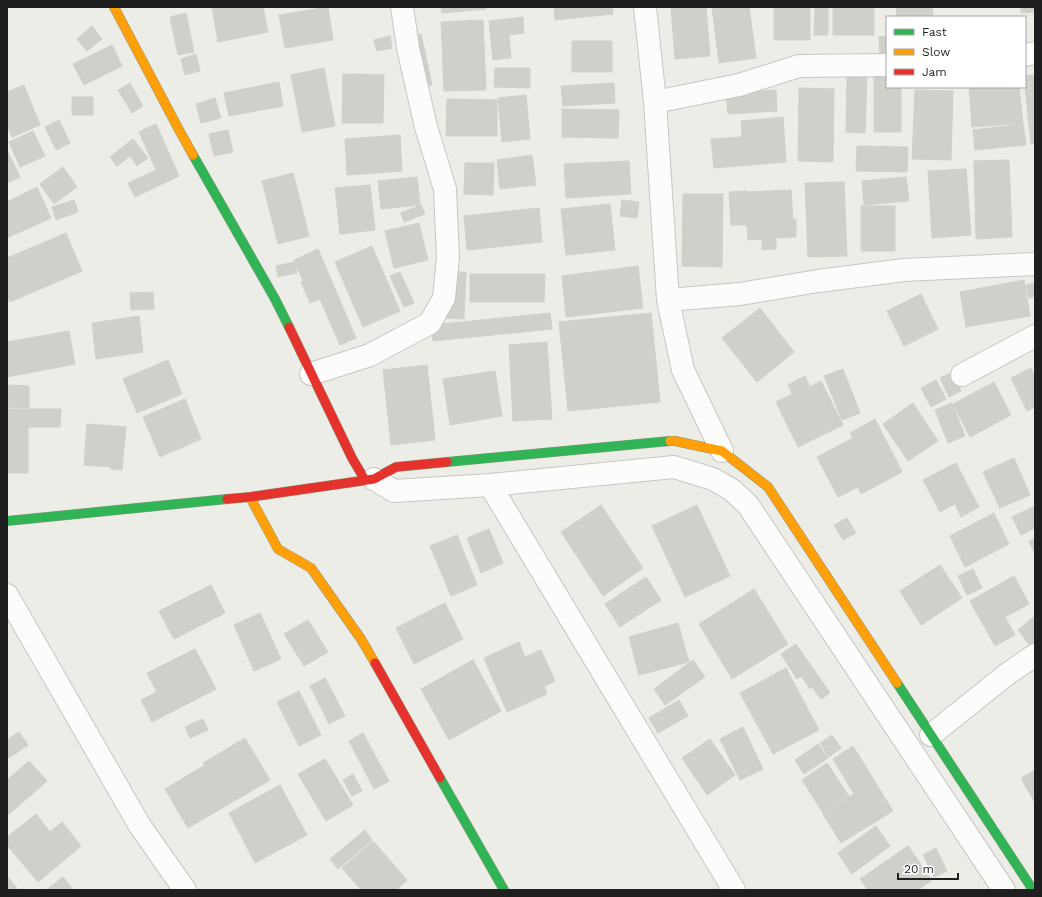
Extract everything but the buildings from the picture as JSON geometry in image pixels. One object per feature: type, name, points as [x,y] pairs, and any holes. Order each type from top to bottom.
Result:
[{"type":"street","points":[[311,374],[370,355],[430,323],[444,298],[448,257],[444,189],[426,127],[408,48],[402,7]]},
{"type":"street","points":[[645,7],[655,102],[668,300],[683,370],[722,451]]},
{"type":"street","points":[[120,9],[178,128],[275,299],[352,458],[369,480],[394,491],[490,485],[674,467],[713,479],[732,490],[748,506],[1004,890]]},
{"type":"street","points":[[655,102],[739,85],[799,66],[886,66]]},
{"type":"street","points":[[668,300],[740,294],[818,281],[904,270],[1035,264]]},
{"type":"street","points":[[962,375],[1035,336]]},
{"type":"street","points":[[7,521],[250,497],[369,480],[396,467],[675,441],[722,451],[768,487],[1033,890]]},
{"type":"street","points":[[490,485],[734,890]]},
{"type":"street","points":[[250,497],[278,549],[311,568],[361,639],[504,890]]},
{"type":"street","points":[[7,595],[140,826],[185,890]]},
{"type":"street","points":[[931,735],[1006,675],[1035,655]]},
{"type":"traffic: fast","points":[[193,155],[275,299],[289,327]]},
{"type":"traffic: fast","points":[[447,462],[670,441]]},
{"type":"traffic: fast","points":[[7,521],[227,499]]},
{"type":"traffic: fast","points":[[897,683],[1033,890]]},
{"type":"traffic: fast","points":[[440,778],[504,890]]},
{"type":"traffic: slow","points":[[114,7],[193,155]]},
{"type":"traffic: slow","points":[[670,441],[722,451],[768,487],[897,683]]},
{"type":"traffic: slow","points":[[250,497],[278,549],[311,568],[361,639],[375,663]]},
{"type":"traffic: jam","points":[[289,327],[352,458],[365,480]]},
{"type":"traffic: jam","points":[[227,499],[374,479],[396,467],[447,462]]},
{"type":"traffic: jam","points":[[375,663],[440,778]]}]
